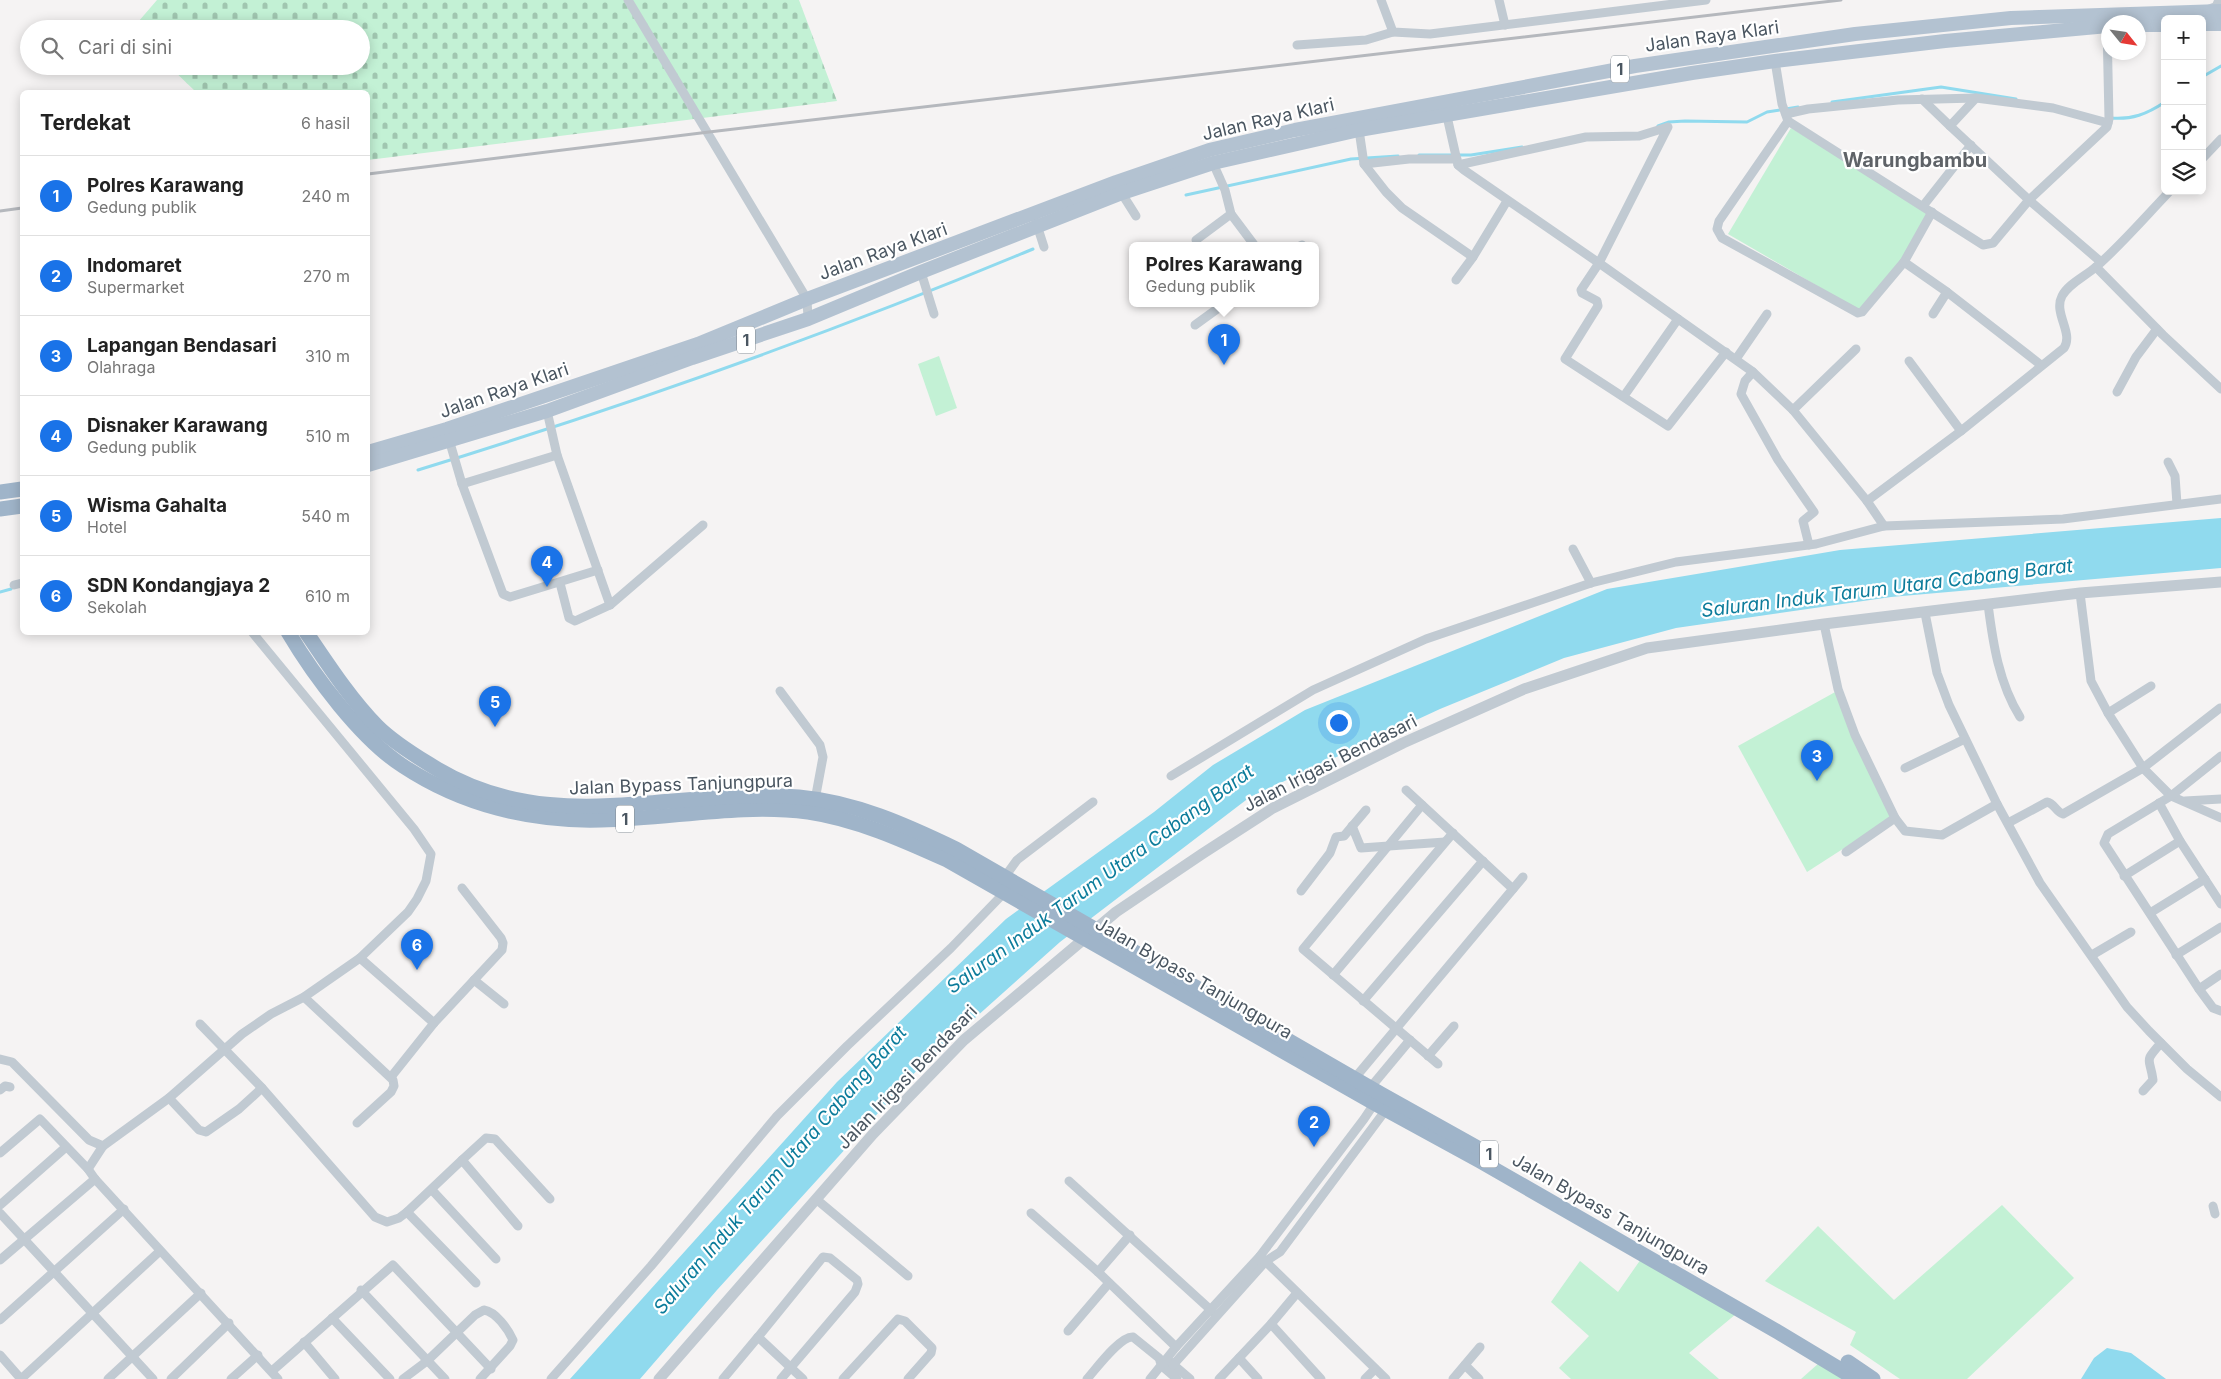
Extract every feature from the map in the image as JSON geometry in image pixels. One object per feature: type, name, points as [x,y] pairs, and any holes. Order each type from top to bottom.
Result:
[{"type":"highway","points":[[0,492],[20,490]]},
{"type":"highway","points":[[0,508],[20,506]]},
{"type":"highway","name":"Jalan Bypass Tanjungpura","points":[[290,635],[335,698],[375,742],[402,766],[458,796],[516,814],[554,820],[601,820],[759,808],[808,812],[840,819],[896,837],[947,860],[1098,938],[1354,1079],[1381,1099],[1856,1379]]},
{"type":"highway","name":"Jalan Bypass Tanjungpura","points":[[308,635],[377,725],[415,756],[440,771],[481,791],[528,803],[563,807],[599,807],[765,796],[815,800],[878,814],[908,826],[956,850],[1004,878],[1015,894]]},
{"type":"highway","name":"Jalan Bypass Tanjungpura","points":[[1098,938],[1381,1099],[1765,1313],[1873,1379]]},
{"type":"main road","name":"Jalan Raya Klari","points":[[2206,16],[2221,11]]},
{"type":"main road","name":"Jalan Raya Klari","points":[[1122,194],[1213,163],[1634,66],[1944,24],[2060,15],[2161,17]]},
{"type":"main road","name":"Jalan Raya Klari","points":[[2206,20],[2221,24]]},
{"type":"main road","points":[[1944,24],[1945,41]]},
{"type":"main road","points":[[2146,25],[2161,25]]},
{"type":"main road","name":"Jalan Raya Klari","points":[[370,452],[448,434],[549,421],[692,358],[808,320],[920,272],[1039,232],[1122,194],[1209,150],[1295,130],[1775,61],[1945,41],[2101,27]]},
{"type":"main road","name":"Jalan Raya Klari","points":[[370,464],[448,434],[698,344],[807,299],[1039,232]]},
{"type":"street","points":[[628,0],[807,299],[808,320]]},
{"type":"street","points":[[1381,0],[1393,32]]},
{"type":"street","points":[[1499,0],[1504,25]]},
{"type":"street","points":[[1298,45],[1366,40],[1393,32],[1430,34],[1706,0]]},
{"type":"street","points":[[2206,15],[2218,7],[2220,0]]},
{"type":"street","points":[[1785,113],[1970,239],[1983,245],[1988,245],[2000,235],[2029,200],[2107,127],[2109,120],[2108,60]]},
{"type":"street","points":[[1775,61],[1785,113],[1719,222],[1718,234],[1855,313],[1862,312],[1904,262],[1932,212]]},
{"type":"street","points":[[1785,113],[1808,109],[1922,99],[1976,98],[2053,108],[2109,120]]},
{"type":"street","points":[[1950,126],[1976,98]]},
{"type":"street","points":[[1922,99],[2099,264],[2157,329],[2221,389]]},
{"type":"street","points":[[1446,109],[1457,160],[1507,201],[1599,263],[1753,372],[1793,410],[1867,501],[1884,526]]},
{"type":"street","points":[[1363,159],[1457,160],[1586,137],[1639,136],[1668,127],[1599,263],[1581,292],[1597,301],[1598,306],[1565,359],[1668,426],[1726,352]]},
{"type":"street","points":[[1359,130],[1363,159],[1386,192],[1402,208],[1473,257]]},
{"type":"street","points":[[2206,154],[2221,139]]},
{"type":"street","points":[[1923,206],[1971,145]]},
{"type":"street","points":[[1213,163],[1224,186],[1231,214],[1252,242]]},
{"type":"street","points":[[1122,194],[1135,215]]},
{"type":"street","points":[[1867,501],[1961,431],[2067,344],[2060,314],[2061,298],[2068,289],[2099,264],[2166,195]]},
{"type":"street","points":[[1456,280],[1473,257],[1507,201]]},
{"type":"street","points":[[1196,240],[1231,214]]},
{"type":"street","points":[[1904,262],[1947,292],[2041,365]]},
{"type":"street","points":[[920,272],[934,314]]},
{"type":"street","points":[[1933,314],[1947,292]]},
{"type":"street","points":[[1195,325],[1220,307]]},
{"type":"street","points":[[1736,359],[1767,314]]},
{"type":"street","points":[[1624,396],[1678,319]]},
{"type":"street","points":[[2117,392],[2139,352],[2157,329]]},
{"type":"street","points":[[1793,410],[1856,349]]},
{"type":"street","points":[[1909,361],[1961,431]]},
{"type":"street","points":[[1753,372],[1745,380],[1740,394],[1778,460],[1814,512],[1803,521],[1809,545]]},
{"type":"street","points":[[549,421],[557,455],[610,605]]},
{"type":"street","points":[[448,434],[462,484],[500,592],[510,597],[598,570]]},
{"type":"street","points":[[462,484],[557,455]]},
{"type":"street","points":[[2168,462],[2175,476],[2177,504]]},
{"type":"street","points":[[1171,776],[1313,690],[1426,639],[1591,583],[1676,562],[1809,545],[1884,526],[2063,519],[2221,499]]},
{"type":"street","points":[[560,583],[569,618],[575,621],[610,605],[703,526]]},
{"type":"street","points":[[1573,549],[1591,583]]},
{"type":"street","name":"Jalan Irigasi Bendasari","points":[[659,1379],[816,1199],[940,1063],[996,1012],[1116,912],[1273,808],[1403,743],[1524,688],[1647,648],[1824,624],[2080,593],[2221,582]]},
{"type":"street","points":[[2080,593],[2091,681],[2108,713],[2143,768],[2171,796],[2221,818]]},
{"type":"street","points":[[1988,604],[1994,646],[2004,683],[2020,717]]},
{"type":"street","points":[[1925,613],[1938,673],[1949,705],[1997,804],[2040,882],[2127,1007],[2187,1069],[2221,1097]]},
{"type":"street","points":[[1824,624],[1838,689],[1854,735],[1895,818],[1905,831],[1942,835],[1997,804]]},
{"type":"street","points":[[88,1169],[103,1146],[169,1098],[242,1034],[271,1014],[304,996],[360,958],[408,912],[426,881],[432,854],[414,829],[254,635]]},
{"type":"street","points":[[2108,713],[2151,686]]},
{"type":"street","points":[[780,691],[820,745],[823,757],[815,800]]},
{"type":"street","points":[[2008,823],[2047,802],[2063,814],[2143,768],[2220,708]]},
{"type":"street","points":[[1905,768],[1965,739]]},
{"type":"street","points":[[2221,756],[2171,796],[2108,834],[2104,842],[2198,989],[2213,1008],[2221,1011]]},
{"type":"street","points":[[1406,790],[1513,889]]},
{"type":"street","points":[[2183,801],[2221,799]]},
{"type":"street","points":[[1004,878],[1017,860],[1093,802]]},
{"type":"street","points":[[2159,803],[2180,841],[2221,904]]},
{"type":"street","points":[[1422,805],[1303,949],[1438,1064]]},
{"type":"street","points":[[1301,891],[1330,853],[1336,837],[1344,836],[1366,810]]},
{"type":"street","points":[[1846,852],[1895,818]]},
{"type":"street","points":[[1352,826],[1361,848],[1445,842]]},
{"type":"street","points":[[1333,975],[1453,833]]},
{"type":"street","points":[[2124,876],[2180,841]]},
{"type":"street","points":[[1363,1001],[1483,861]]},
{"type":"street","points":[[1354,1079],[1523,877]]},
{"type":"street","points":[[2150,913],[2205,879]]},
{"type":"street","points":[[391,1077],[434,1023],[498,955],[503,943],[462,888]]},
{"type":"street","points":[[551,1379],[651,1266],[776,1116],[950,948],[1015,894]]},
{"type":"street","points":[[2176,955],[2221,927]]},
{"type":"street","points":[[2092,955],[2131,932]]},
{"type":"street","points":[[360,958],[434,1023]]},
{"type":"street","points":[[2198,989],[2221,974]]},
{"type":"street","points":[[474,980],[504,1004]]},
{"type":"street","points":[[304,996],[391,1077],[394,1086],[391,1092],[357,1123]]},
{"type":"street","points":[[200,1024],[262,1088],[375,1217],[387,1222],[400,1218],[486,1138],[495,1139],[550,1199]]},
{"type":"street","points":[[1428,1056],[1454,1026]]},
{"type":"street","points":[[1263,1259],[1280,1252],[1381,1099],[1410,1040]]},
{"type":"street","points":[[2143,1091],[2153,1080],[2147,1062],[2150,1055],[2161,1043]]},
{"type":"street","points":[[0,1059],[12,1062],[89,1140],[103,1146]]},
{"type":"street","points":[[0,1090],[5,1086],[10,1087]]},
{"type":"street","points":[[169,1098],[199,1130],[206,1132],[239,1109],[262,1088]]},
{"type":"street","points":[[1150,1379],[1263,1259],[1381,1099]]},
{"type":"street","points":[[0,1153],[40,1119],[88,1169],[160,1251],[229,1323],[278,1379]]},
{"type":"street","points":[[0,1205],[66,1147]]},
{"type":"street","points":[[462,1160],[518,1226]]},
{"type":"street","points":[[0,1260],[95,1179]]},
{"type":"street","points":[[1069,1181],[1214,1313]]},
{"type":"street","points":[[432,1190],[496,1259]]},
{"type":"street","points":[[816,1199],[908,1276]]},
{"type":"street","points":[[0,1320],[124,1209]]},
{"type":"street","points":[[406,1212],[476,1283]]},
{"type":"street","points":[[0,1213],[153,1379]]},
{"type":"street","points":[[1031,1213],[1098,1272],[1176,1347]]},
{"type":"street","points":[[1098,1272],[1130,1235]]},
{"type":"street","points":[[0,1355],[21,1379],[94,1314],[160,1251]]},
{"type":"street","points":[[723,1379],[823,1257],[830,1258],[857,1280],[858,1284],[855,1292],[781,1379]]},
{"type":"street","points":[[1263,1259],[1386,1379]]},
{"type":"street","points":[[272,1371],[387,1267],[392,1265],[396,1266],[491,1369]]},
{"type":"street","points":[[1068,1331],[1109,1283]]},
{"type":"street","points":[[362,1290],[444,1379]]},
{"type":"street","points":[[108,1379],[201,1293]]},
{"type":"street","points":[[1219,1379],[1271,1324],[1297,1293]]},
{"type":"street","points":[[403,1379],[427,1361],[475,1315],[484,1310],[490,1311],[514,1340],[491,1369],[480,1379]]},
{"type":"street","points":[[1165,1362],[1176,1347],[1214,1313]]},
{"type":"street","points":[[332,1318],[390,1379]]},
{"type":"street","points":[[843,1379],[898,1319],[905,1321],[932,1348],[931,1354],[908,1379]]},
{"type":"street","points":[[171,1379],[229,1323]]},
{"type":"street","points":[[1271,1324],[1321,1379]]},
{"type":"street","points":[[758,1336],[803,1379]]},
{"type":"street","points":[[1087,1379],[1121,1341],[1128,1337],[1133,1337],[1190,1379]]},
{"type":"street","points":[[304,1342],[335,1379]]},
{"type":"street","points":[[1453,1379],[1480,1347]]},
{"type":"street","points":[[231,1379],[258,1355]]},
{"type":"street","points":[[1239,1358],[1258,1379]]},
{"type":"street","points":[[1165,1362],[1177,1379]]},
{"type":"street","points":[[1465,1365],[1480,1379]]},
{"type":"street","points":[[1365,1379],[1375,1369]]},
{"type":"green space","points":[[157,0],[799,0],[837,101],[370,160],[370,90],[194,90],[178,75],[370,75],[370,20],[140,20]]},
{"type":"green space","points":[[1791,128],[1932,212],[1904,262],[1862,312],[1728,234]]},
{"type":"green space","points":[[939,356],[957,408],[936,416],[918,364]]},
{"type":"green space","points":[[1837,691],[1894,816],[1807,872],[1738,746]]},
{"type":"green space","points":[[2002,1205],[2074,1278],[1967,1379],[1900,1379],[1850,1345],[1856,1332],[1765,1281],[1818,1226],[1894,1300]]},
{"type":"green space","points":[[1641,1259],[1736,1314],[1689,1353],[1719,1379],[1571,1379],[1559,1368],[1589,1336],[1551,1302],[1580,1261],[1618,1292]]},
{"type":"green space","points":[[1819,1363],[1844,1379],[1801,1379]]},
{"type":"water","name":"Saluran Induk Tarum Utara Cabang Barat","points":[[2221,518],[2221,568],[1891,597],[1676,628],[1564,658],[1440,709],[1250,797],[1060,942],[919,1068],[717,1290],[640,1379],[570,1379],[837,1082],[1006,919],[1154,812],[1213,765],[1305,710],[1607,589],[1840,550]]},
{"type":"water","points":[[2107,1348],[2131,1353],[2166,1379],[2081,1379],[2094,1358]]},
{"type":"waterway","points":[[2206,75],[2221,66]]},
{"type":"waterway","points":[[1832,102],[1941,87],[2016,99]]},
{"type":"waterway","points":[[2110,118],[2125,118],[2139,115],[2161,104]]},
{"type":"waterway","points":[[1658,126],[1669,122],[1685,121],[1747,122],[1767,112],[1798,107]]},
{"type":"waterway","points":[[1419,155],[1471,155],[1522,147]]},
{"type":"waterway","points":[[1186,195],[1351,159],[1398,156]]},
{"type":"waterway","points":[[418,470],[496,446],[728,367],[881,310],[1033,249]]},
{"type":"waterway","points":[[0,592],[11,589]]},
{"type":"railway","points":[[370,174],[709,132],[1841,0]]},
{"type":"railway","points":[[0,211],[20,208]]},
{"type":"place","name":"Polres Karawang","points":[[1224,365]]},
{"type":"place","name":"Disnaker Karawang","points":[[547,587]]},
{"type":"place","name":"Wisma Gahalta","points":[[495,727]]},
{"type":"place","name":"Lapangan Bendasari","points":[[1817,781]]},
{"type":"place","name":"SDN Kondangjaya 2","points":[[417,970]]},
{"type":"place","name":"Indomaret","points":[[1314,1147]]},
{"type":"district","name":"Warungbambu","points":[[1915,160]]}]
